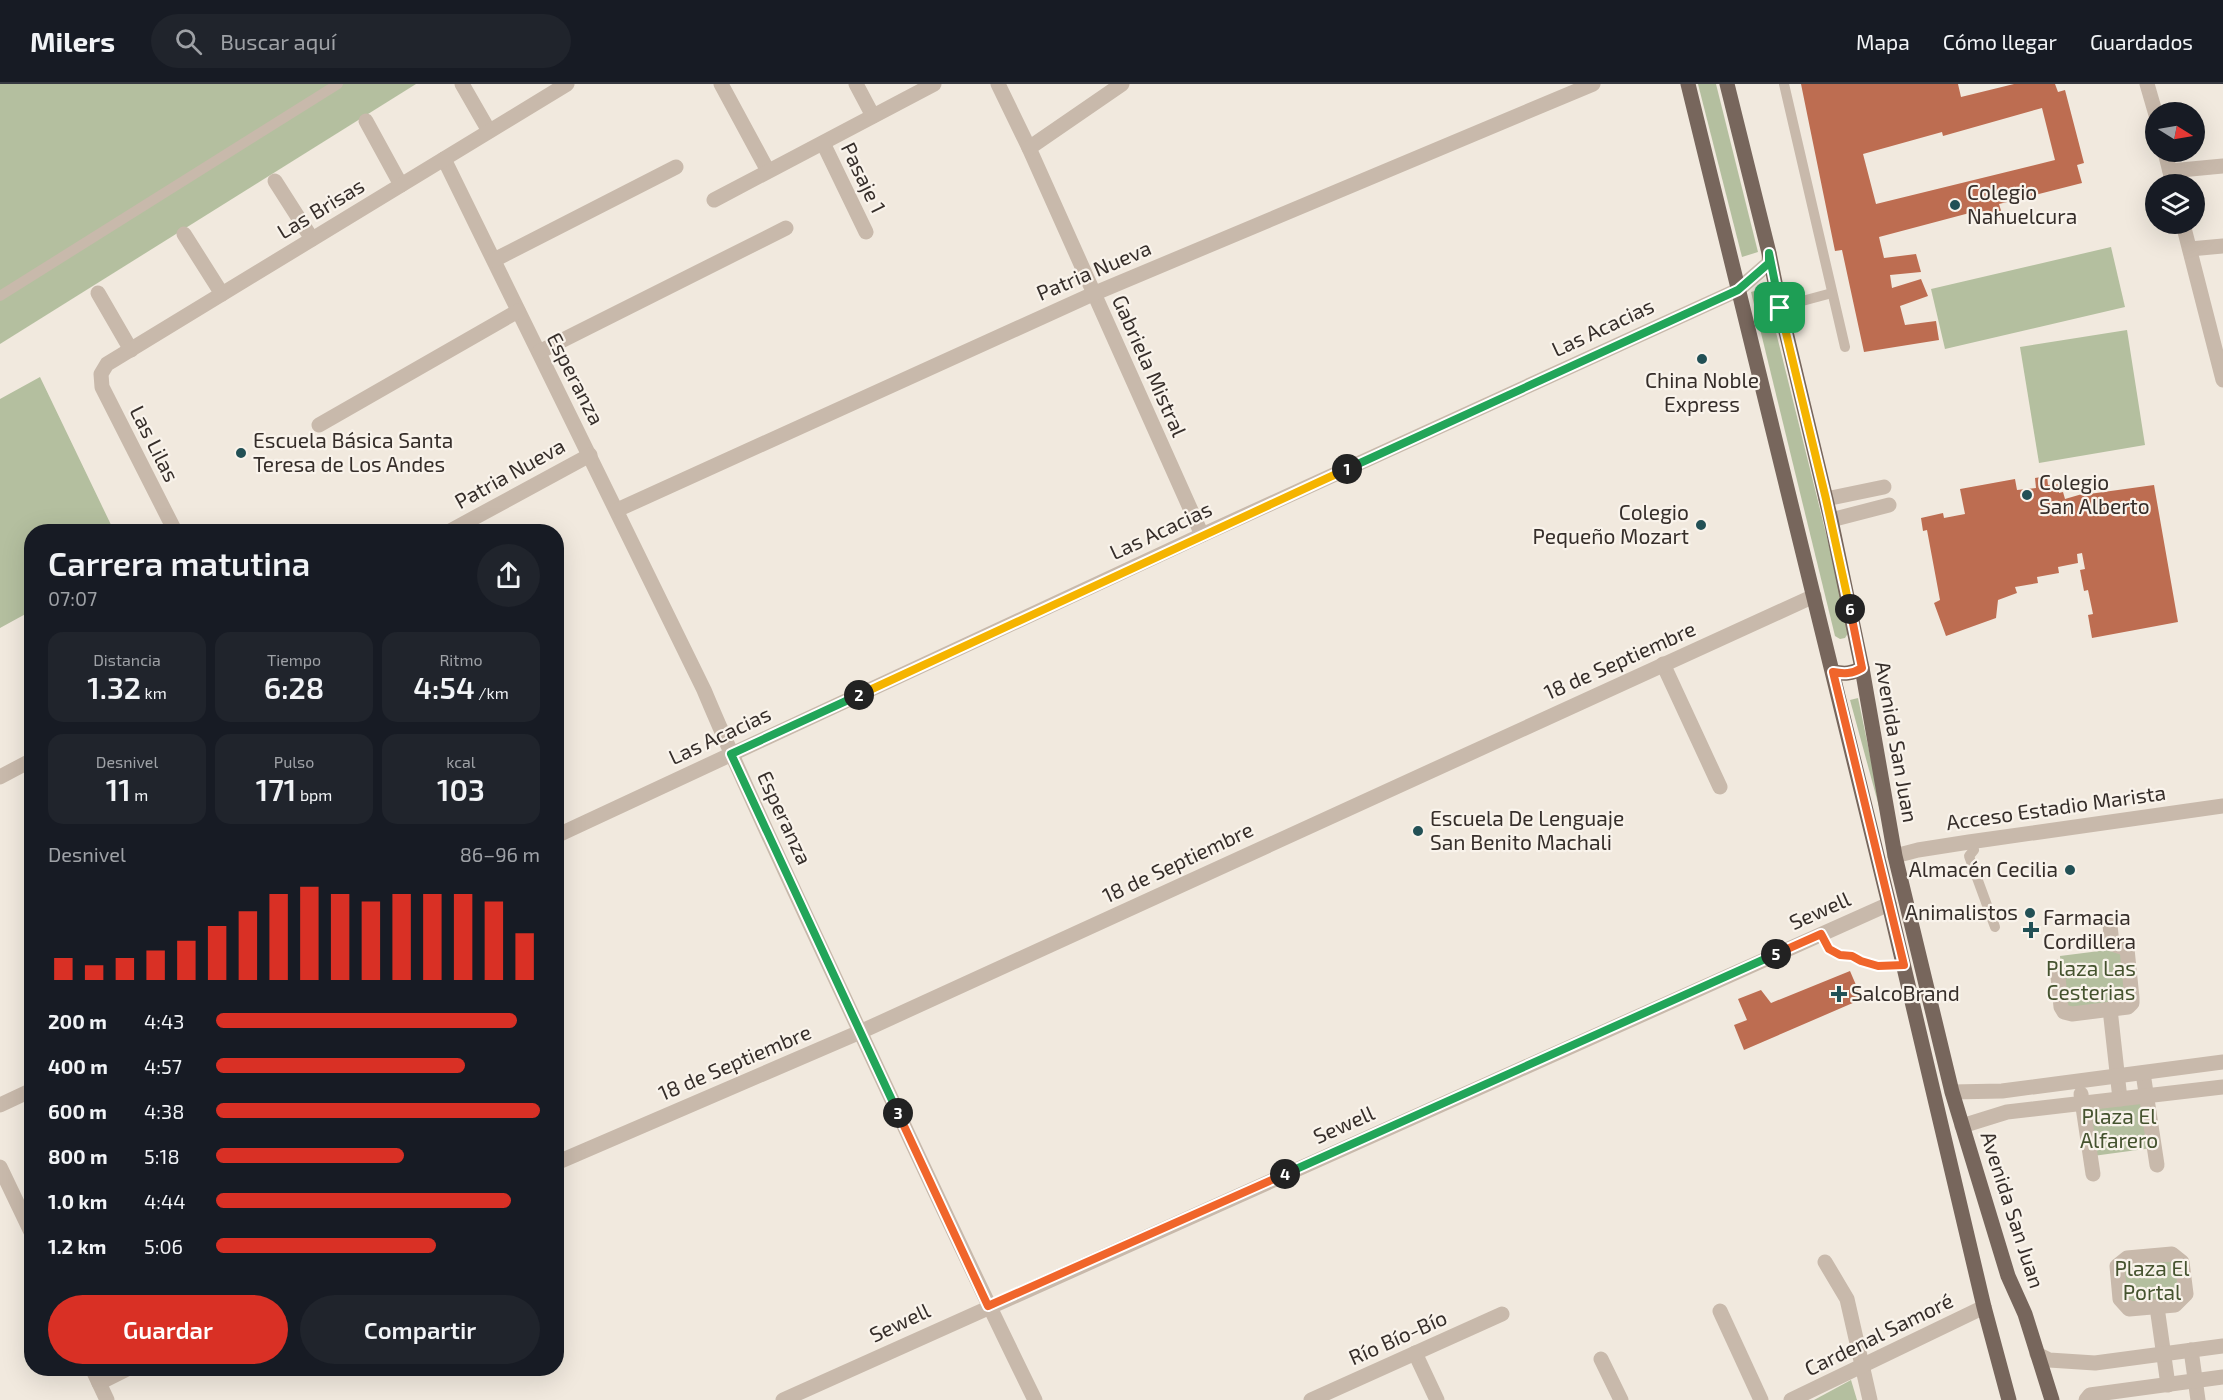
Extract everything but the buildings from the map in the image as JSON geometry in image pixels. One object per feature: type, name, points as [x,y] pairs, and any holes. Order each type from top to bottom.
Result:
[{"type":"main road","name":"Avenida San Juan","points":[[1688,84],[1904,965],[1984,1307],[2009,1400]]},
{"type":"main road","name":"Avenida San Juan","points":[[1727,84],[1831,520],[1862,668],[1895,856],[1952,1092],[2008,1276],[2025,1314],[2052,1400]]},
{"type":"main road","points":[[1833,672],[1848,674],[1862,668]]},
{"type":"street","points":[[462,84],[489,131]]},
{"type":"street","name":"Las Brisas","points":[[101,374],[107,364],[567,84]]},
{"type":"street","points":[[721,84],[768,171]]},
{"type":"street","points":[[856,84],[873,116]]},
{"type":"street","points":[[714,200],[934,84]]},
{"type":"street","name":"Gabriela Mistral","points":[[998,84],[1029,148],[1202,535]]},
{"type":"street","points":[[1029,148],[1122,84]]},
{"type":"street","name":"Patria Nueva","points":[[617,510],[1093,294],[1593,84]]},
{"type":"street","points":[[2147,84],[2152,102]]},
{"type":"street","points":[[366,121],[401,185]]},
{"type":"street","name":"Pasaje 1","points":[[823,142],[866,232]]},
{"type":"street","name":"Esperanza","points":[[444,159],[704,690],[731,754],[860,1032],[988,1306],[1035,1400]]},
{"type":"street","points":[[2189,174],[2223,166]]},
{"type":"street","points":[[494,260],[676,167]]},
{"type":"street","points":[[275,181],[312,239]]},
{"type":"street","points":[[539,352],[786,228]]},
{"type":"street","points":[[184,234],[222,294]]},
{"type":"street","points":[[2186,234],[2222,374]]},
{"type":"street","points":[[2190,249],[2223,246]]},
{"type":"street","name":"Las Acacias","points":[[564,832],[1202,535],[1738,290],[1769,263],[1769,253]]},
{"type":"street","points":[[98,292],[131,350]]},
{"type":"street","points":[[319,425],[518,311]]},
{"type":"street","name":"Las Lilas","points":[[101,374],[102,387],[171,524]]},
{"type":"street","name":"Patria Nueva","points":[[463,524],[590,455]]},
{"type":"street","points":[[1826,499],[1884,486]]},
{"type":"street","points":[[1831,520],[1889,505]]},
{"type":"street","name":"18 de Septiembre","points":[[564,1160],[860,1032],[1814,596]]},
{"type":"street","points":[[1663,664],[1720,787]]},
{"type":"street","points":[[0,777],[24,764]]},
{"type":"street","name":"Acceso Estadio Marista","points":[[1895,856],[1969,842],[2223,806]]},
{"type":"street","name":"Sewell","points":[[783,1400],[988,1306],[1889,904]]},
{"type":"street","points":[[2056,967],[2061,1007],[2064,1012],[2072,1014],[2128,1007],[2132,999],[2127,949],[2112,944],[2110,925]]},
{"type":"street","points":[[2110,1009],[2120,1099]]},
{"type":"street","points":[[1952,1092],[2002,1092],[2223,1062]]},
{"type":"street","points":[[2143,1073],[2157,1165]]},
{"type":"street","points":[[2078,1081],[2093,1174]]},
{"type":"street","points":[[1962,1126],[2007,1112],[2223,1087]]},
{"type":"street","points":[[0,1105],[24,1094]]},
{"type":"street","points":[[0,1167],[24,1217]]},
{"type":"street","points":[[2172,1254],[2182,1262],[2186,1294],[2175,1305],[2157,1306],[2129,1309],[2120,1299],[2117,1266],[2127,1258],[2172,1254]]},
{"type":"street","points":[[1825,1262],[1847,1299],[1870,1400]]},
{"type":"street","points":[[2157,1306],[2168,1385]]},
{"type":"street","name":"Cardenal Samoré","points":[[1791,1400],[1984,1307]]},
{"type":"street","points":[[1720,1311],[1761,1400]]},
{"type":"street","name":"Río Bío-Bío","points":[[1311,1400],[1502,1314]]},
{"type":"street","points":[[2037,1354],[2049,1360],[2083,1364],[2223,1346]]},
{"type":"street","points":[[2191,1350],[2198,1400]]},
{"type":"street","points":[[1416,1353],[1437,1400]]},
{"type":"street","points":[[1601,1359],[1621,1400]]},
{"type":"street","points":[[96,1376],[107,1400]]},
{"type":"street","points":[[99,1383],[113,1376]]},
{"type":"street","points":[[2086,1400],[2090,1395],[2223,1377]]},
{"type":"lane","points":[[0,296],[338,84]]},
{"type":"lane","points":[[1784,84],[1845,347]]},
{"type":"lane","points":[[1780,308],[1832,293]]},
{"type":"lane","points":[[1969,842],[1974,850],[1969,856],[1995,927]]},
{"type":"lane","points":[[1821,934],[1829,949],[1840,955],[1852,956],[1878,966],[1904,965]]},
{"type":"green space","points":[[0,84],[416,84],[0,344]]},
{"type":"green space","points":[[1698,84],[1716,84],[1758,252],[1742,257]]},
{"type":"green space","points":[[2111,247],[2125,307],[1945,349],[1931,289]]},
{"type":"green space","points":[[1765,288],[1850,630],[1845,638],[1840,639],[1835,636],[1751,292]]},
{"type":"green space","points":[[2127,330],[2145,445],[2039,463],[2020,347]]},
{"type":"green space","points":[[40,377],[111,524],[24,524],[24,615],[0,628],[0,399]]},
{"type":"green space","points":[[1858,698],[1887,836],[1850,700]]},
{"type":"green space","name":"Plaza Las Cesterias","points":[[2123,948],[2128,997],[2124,1005],[2074,1011],[2064,1004],[2060,956]]},
{"type":"green space","name":"Plaza El Alfarero","points":[[2146,1102],[2152,1148],[2093,1156],[2087,1110]]},
{"type":"green space","name":"Plaza El Portal","points":[[2172,1254],[2186,1294],[2175,1305],[2129,1309],[2117,1266]]},
{"type":"green space","points":[[1851,1380],[1857,1400],[1814,1400]]},
{"type":"place","name":"Colegio Nahuelcura","points":[[1955,205]]},
{"type":"place","name":"China Noble Express","points":[[1702,359]]},
{"type":"place","name":"Escuela Básica Santa Teresa de Los Andes","points":[[241,453]]},
{"type":"place","name":"Colegio San Alberto","points":[[2027,495]]},
{"type":"place","name":"Colegio Pequeño Mozart","points":[[1701,525]]},
{"type":"place","name":"Escuela De Lenguaje San Benito Machali","points":[[1418,831]]},
{"type":"place","name":"Almacén Cecilia","points":[[2070,870]]},
{"type":"place","name":"Animalistos","points":[[2030,913]]},
{"type":"place","name":"Farmacia Cordillera","points":[[2031,930]]},
{"type":"place","name":"SalcoBrand","points":[[1839,994]]},
{"type":"route","points":[[1769,253],[1780,308],[1831,520],[1862,668],[1848,674],[1833,672],[1904,965],[1878,966],[1852,956],[1840,955],[1829,949],[1821,934],[988,1306],[731,754],[1738,290],[1769,263],[1769,253]]}]
